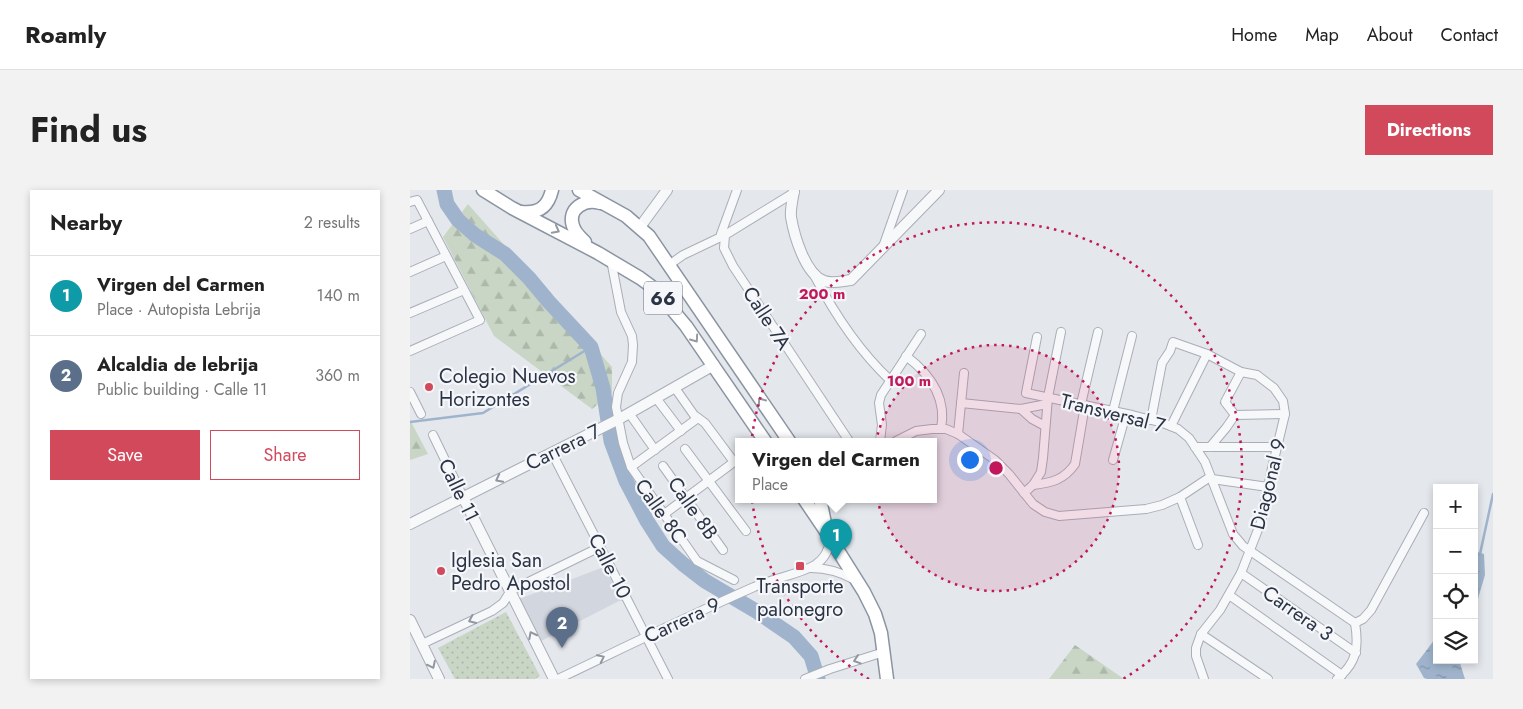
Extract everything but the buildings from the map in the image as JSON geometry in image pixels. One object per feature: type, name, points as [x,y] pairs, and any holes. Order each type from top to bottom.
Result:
[{"type":"highway","name":"66","points":[[483,190],[512,208],[611,260],[655,289],[686,326],[763,438]]},
{"type":"highway","points":[[512,208],[531,213],[539,210],[546,205],[552,190]]},
{"type":"highway","name":"66","points":[[580,190],[626,216],[640,227],[659,250],[787,438]]},
{"type":"highway","points":[[598,253],[575,232],[572,217],[577,207],[586,202],[597,202],[609,207]]},
{"type":"highway","points":[[807,503],[829,535],[875,614],[881,633],[887,679]]},
{"type":"highway","points":[[821,503],[829,535]]},
{"type":"street","points":[[640,227],[667,190]]},
{"type":"street","name":"Calle 7A","points":[[737,190],[721,234],[725,235],[724,248],[733,266],[847,438]]},
{"type":"street","points":[[882,249],[903,190]]},
{"type":"street","points":[[814,274],[824,282],[851,280],[939,190]]},
{"type":"street","points":[[669,265],[683,255],[725,235],[795,191]]},
{"type":"street","points":[[795,191],[791,216],[803,258],[850,335],[890,380]]},
{"type":"street","points":[[410,351],[480,320],[428,221],[413,201]]},
{"type":"street","points":[[410,229],[428,221]]},
{"type":"street","points":[[410,272],[446,256]]},
{"type":"street","name":"Calle 8C","points":[[611,260],[622,312],[632,336],[633,345],[632,362],[618,393],[616,407],[617,420],[631,467],[697,561],[734,580]]},
{"type":"street","points":[[410,313],[464,290]]},
{"type":"street","points":[[1024,493],[1033,485],[1040,472],[1043,458],[1047,401],[1061,332]]},
{"type":"street","points":[[1033,485],[1047,484],[1062,478],[1075,464],[1083,405],[1098,332]]},
{"type":"street","points":[[880,438],[882,425],[878,408],[879,399],[921,334]]},
{"type":"street","points":[[1112,411],[1132,336]]},
{"type":"street","name":"Transversal 7","points":[[1037,338],[1026,393],[1047,401],[1083,405],[1112,411],[1151,420],[1178,429],[1195,446],[1205,462],[1211,478]]},
{"type":"street","name":"Diagonal 9","points":[[1151,420],[1162,363],[1170,351],[1173,342],[1207,354],[1242,372],[1256,375],[1274,388],[1283,401],[1285,414],[1261,522],[1241,574],[1220,610],[1201,634],[1196,648],[1196,656],[1204,679]]},
{"type":"street","points":[[1171,426],[1207,354]]},
{"type":"street","points":[[906,356],[923,371],[937,390],[943,413],[941,429]]},
{"type":"street","name":"Carrera 7","points":[[410,524],[617,420],[714,365]]},
{"type":"street","points":[[1234,415],[1225,402],[1242,372]]},
{"type":"street","points":[[958,434],[964,373]]},
{"type":"street","points":[[663,515],[734,462],[705,423],[694,415],[674,388]]},
{"type":"street","points":[[410,392],[421,414]]},
{"type":"street","points":[[656,398],[681,431]]},
{"type":"street","points":[[961,403],[1021,409],[1047,401]]},
{"type":"street","points":[[1021,409],[1032,419],[1045,426]]},
{"type":"street","points":[[630,413],[655,450]]},
{"type":"street","points":[[1113,460],[1126,414]]},
{"type":"street","points":[[1234,415],[1285,414]]},
{"type":"street","points":[[1210,447],[1234,415]]},
{"type":"street","points":[[631,467],[698,418]]},
{"type":"street","points":[[902,438],[916,431],[941,429],[958,434],[995,460],[1033,504],[1045,512],[1059,516],[1146,509],[1162,505],[1180,497],[1211,478],[1268,487]]},
{"type":"street","name":"Calle 11","points":[[433,435],[510,592],[556,679]]},
{"type":"street","points":[[1195,446],[1277,447]]},
{"type":"street","points":[[686,449],[746,531]]},
{"type":"street","name":"Calle 10","points":[[552,452],[668,679]]},
{"type":"street","name":"Calle 8B","points":[[663,466],[723,550]]},
{"type":"street","points":[[1211,478],[1233,534],[1242,546],[1355,623],[1356,653],[1350,667],[1340,677],[1229,595]]},
{"type":"street","points":[[1180,497],[1198,545]]},
{"type":"street","points":[[1355,623],[1366,616],[1371,610],[1424,513]]},
{"type":"street","name":"Carrera 9","points":[[556,679],[753,587],[809,568],[825,556],[829,547],[829,535]]},
{"type":"street","points":[[416,638],[492,611],[503,603],[510,592],[600,547]]},
{"type":"street","name":"Carrera 9","points":[[809,568],[834,570],[856,581]]},
{"type":"street","name":"Carrera 3","points":[[1241,574],[1356,653]]},
{"type":"street","points":[[410,620],[416,638],[439,679]]},
{"type":"street","points":[[1201,634],[1268,679]]},
{"type":"street","points":[[807,678],[884,652]]},
{"type":"shaded area","points":[[604,567],[623,601],[619,601],[539,642],[519,599]]},
{"type":"green space","points":[[468,204],[612,367],[612,393],[592,409],[494,336],[443,237]]},
{"type":"green space","points":[[410,420],[428,454],[410,460]]},
{"type":"green space","points":[[506,612],[540,676],[535,679],[455,679],[438,648]]},
{"type":"green space","points":[[1075,645],[1124,679],[1049,679]]},
{"type":"water","points":[[1478,552],[1484,554],[1485,575],[1478,599]]},
{"type":"water","points":[[1433,641],[1433,664],[1460,664],[1465,679],[1424,678],[1416,664]]},
{"type":"waterway","points":[[444,190],[447,204],[458,220],[475,235],[505,254],[591,347],[603,388],[611,441],[626,481],[647,521],[663,546],[705,581],[756,611],[794,637],[811,656],[818,679]]},
{"type":"waterway","points":[[410,422],[483,413],[591,347]]},
{"type":"waterway","points":[[1480,554],[1493,494]]},
{"type":"place","name":"Colegio Nuevos Horizontes","points":[[429,387]]},
{"type":"place","name":"Virgen del Carmen","points":[[836,560]]},
{"type":"place","name":"Transporte palonegro","points":[[800,566]]},
{"type":"place","name":"Iglesia San Pedro Apostol","points":[[441,571]]},
{"type":"place","name":"Alcaldia de lebrija","points":[[562,648]]}]
